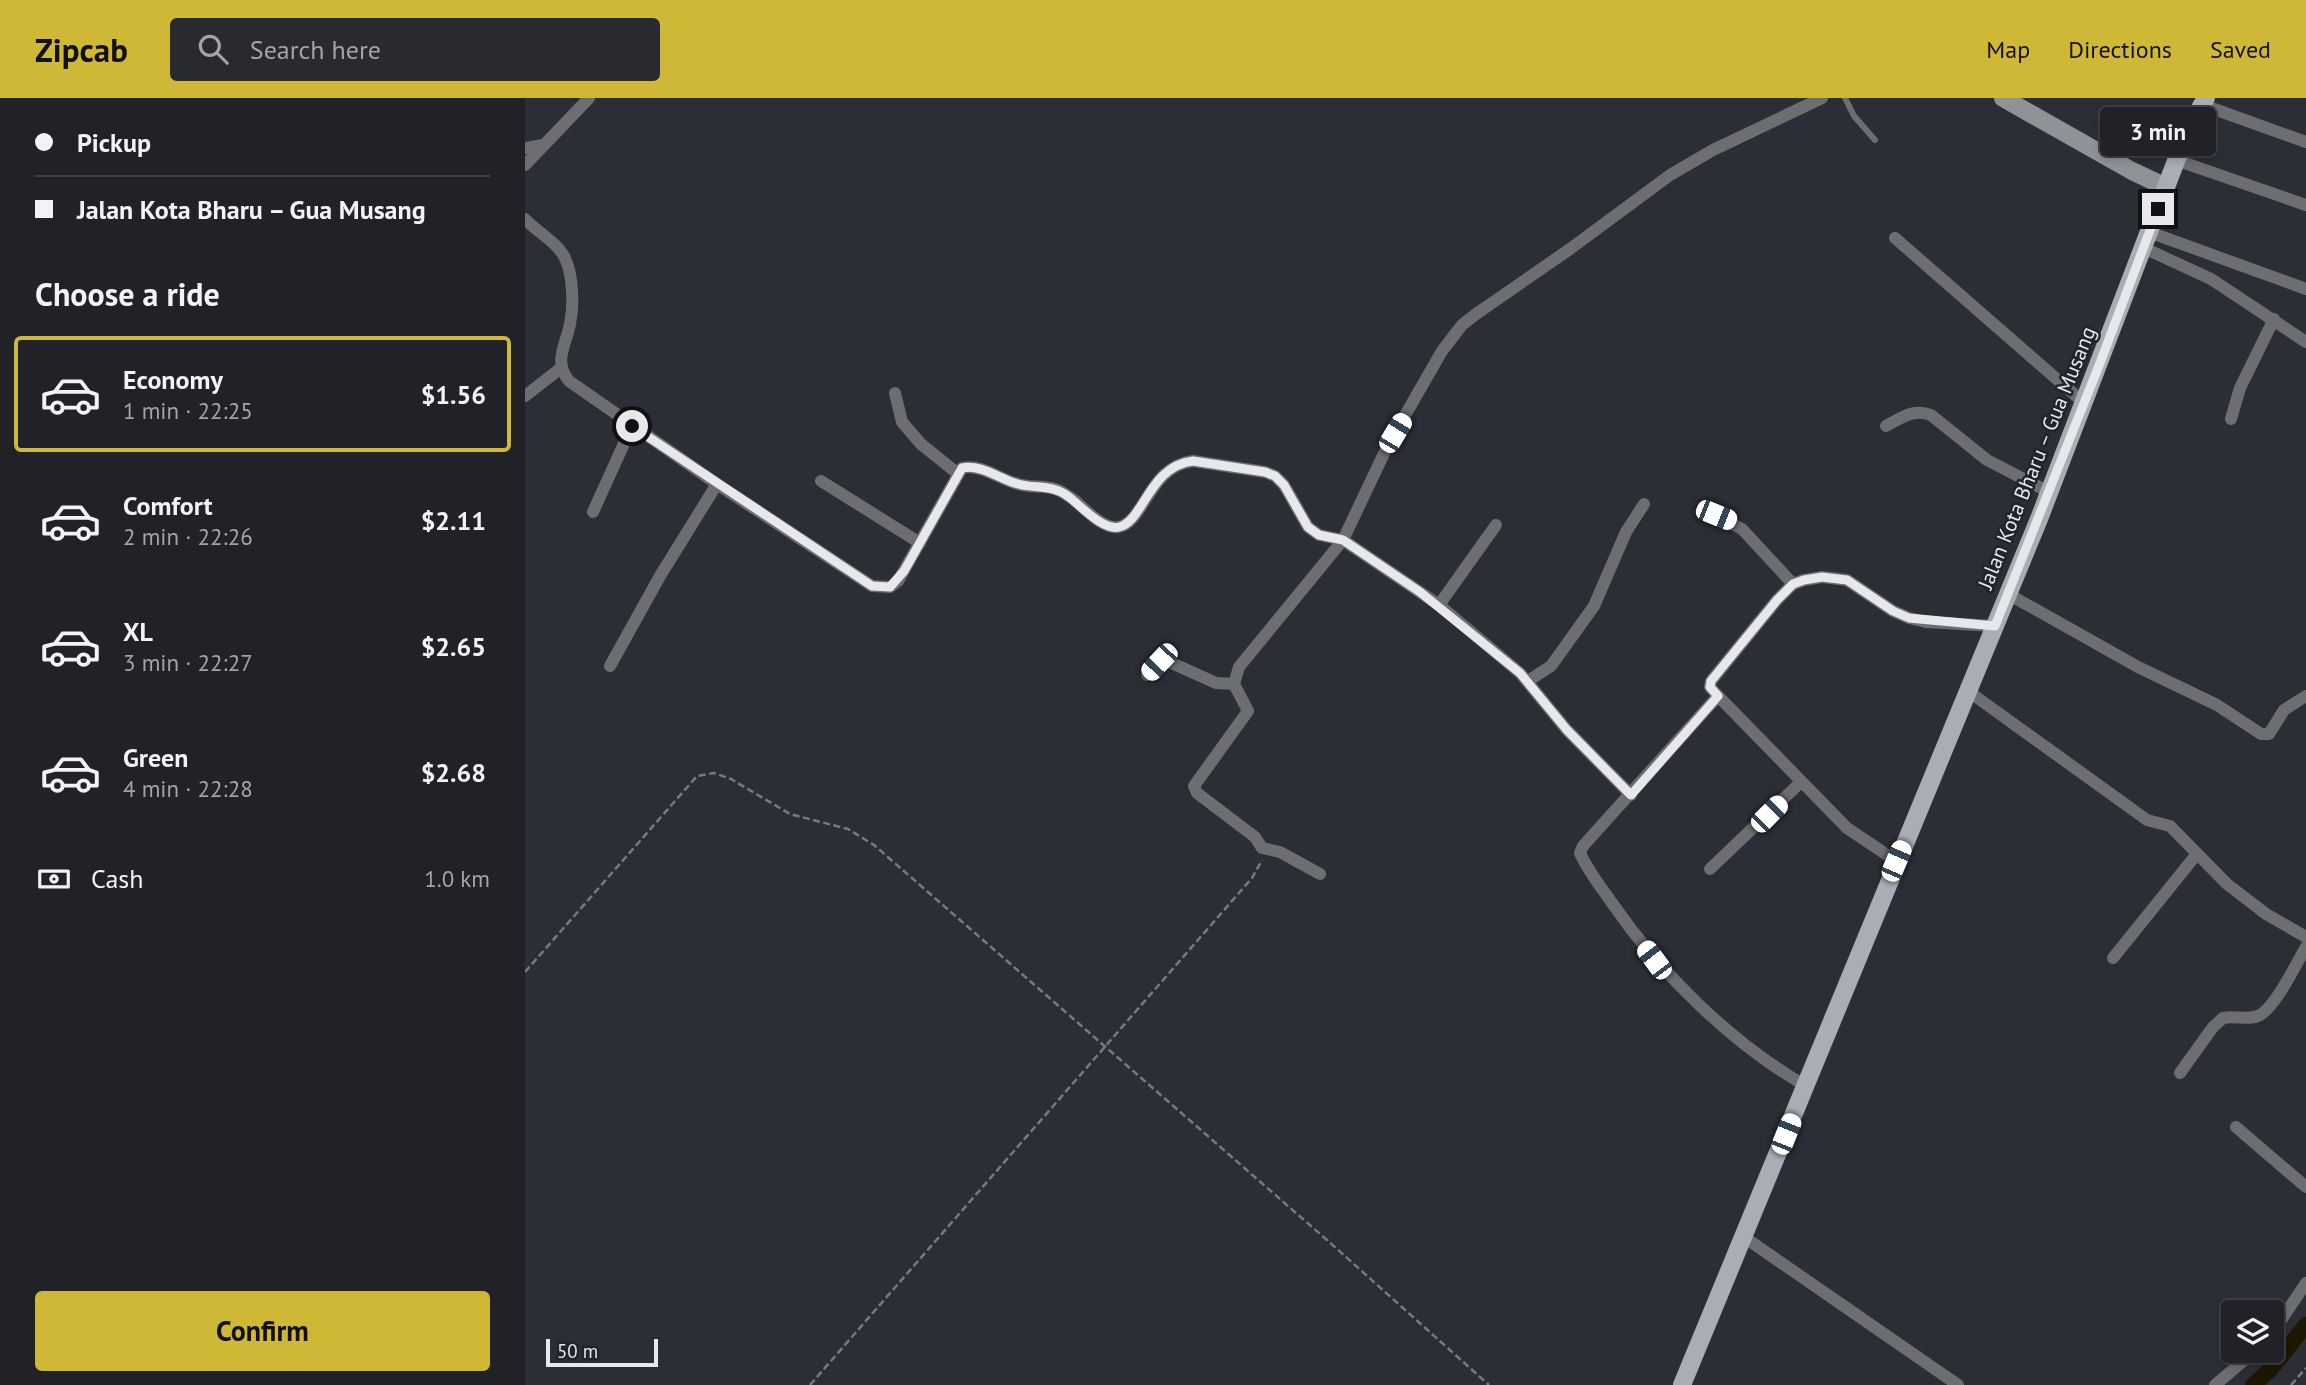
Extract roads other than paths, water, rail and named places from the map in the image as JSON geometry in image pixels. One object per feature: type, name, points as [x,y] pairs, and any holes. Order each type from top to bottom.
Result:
[{"type":"main road","points":[[2003,98],[2132,171],[2166,187]]},
{"type":"main road","name":"Jalan Kota Bharu – Gua Musang","points":[[1682,1385],[2008,594],[2200,100]]},
{"type":"street","points":[[525,165],[589,98]]},
{"type":"street","points":[[1320,874],[1280,852],[1262,848],[1255,837],[1197,793],[1194,786],[1248,711],[1234,684],[1240,667],[1343,540],[1388,445],[1442,351],[1462,325],[1669,175],[1713,150],[1822,98]]},
{"type":"street","points":[[2200,100],[2306,142]]},
{"type":"street","points":[[525,148],[543,145]]},
{"type":"street","points":[[2176,160],[2306,205]]},
{"type":"street","points":[[525,219],[565,257],[569,277],[571,322],[560,357],[561,368],[569,381],[717,484],[872,586],[890,587],[904,571],[962,468],[974,467],[1018,485],[1058,489],[1098,520],[1120,527],[1129,521],[1165,472],[1183,462],[1193,461],[1265,472],[1275,476],[1284,485],[1308,527],[1319,535],[1343,540],[1439,606],[1528,681],[1567,730],[1631,795]]},
{"type":"street","points":[[1895,237],[2083,402]]},
{"type":"street","points":[[2146,240],[2306,289]]},
{"type":"street","points":[[2146,240],[2274,319],[2306,342]]},
{"type":"street","points":[[2231,419],[2240,388],[2274,319]]},
{"type":"street","points":[[525,396],[561,368]]},
{"type":"street","points":[[895,393],[902,422],[921,444],[957,473]]},
{"type":"street","points":[[1885,426],[1915,412],[1931,415],[1987,460],[2049,492]]},
{"type":"street","points":[[593,512],[632,426]]},
{"type":"street","points":[[821,481],[920,543]]},
{"type":"street","points":[[610,666],[660,576],[717,484]]},
{"type":"street","points":[[1528,681],[1551,666],[1594,607],[1626,532],[1644,505]]},
{"type":"street","points":[[1716,515],[1742,529],[1793,584]]},
{"type":"street","points":[[1439,606],[1496,525]]},
{"type":"street","points":[[1896,861],[1847,828],[1718,696],[1710,687],[1711,681],[1793,584],[1822,577],[1847,580],[1893,611],[1909,618],[1995,626]]},
{"type":"street","points":[[2008,594],[2138,667],[2217,705],[2261,734],[2269,734],[2284,710],[2306,695]]},
{"type":"street","points":[[1147,675],[1159,662],[1165,660],[1216,683],[1234,684]]},
{"type":"street","points":[[1968,691],[2147,820],[2170,825],[2196,855],[2246,900],[2306,937]]},
{"type":"street","points":[[1718,696],[1583,846],[1580,853],[1633,933],[1678,986],[1764,1059],[1806,1086]]},
{"type":"street","points":[[1710,869],[1801,782]]},
{"type":"street","points":[[2113,958],[2196,855]]},
{"type":"street","points":[[2180,1073],[2213,1027],[2223,1018],[2251,1018],[2260,1015],[2269,1007],[2306,947]]},
{"type":"street","points":[[2236,1127],[2306,1187]]},
{"type":"street","points":[[1744,1237],[1958,1385]]},
{"type":"street","points":[[2284,1316],[2306,1283]]},
{"type":"street","points":[[2215,1385],[2241,1363]]},
{"type":"lane","points":[[1845,98],[1854,116],[1875,140]]},
{"type":"waterway","points":[[2253,1385],[2270,1370],[2306,1325]]}]
